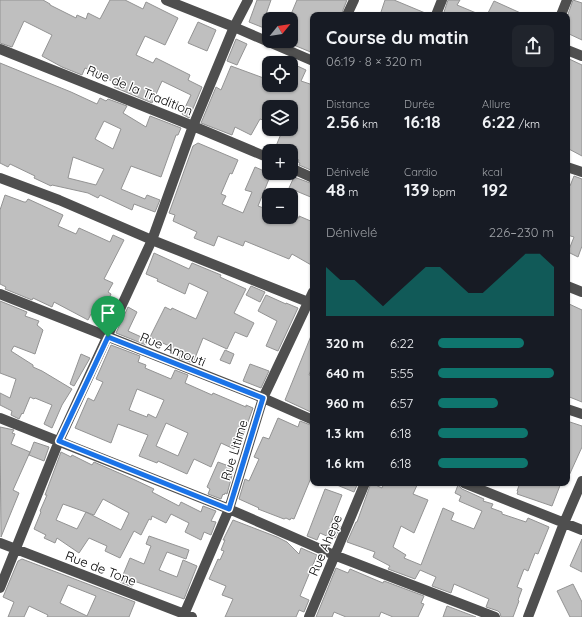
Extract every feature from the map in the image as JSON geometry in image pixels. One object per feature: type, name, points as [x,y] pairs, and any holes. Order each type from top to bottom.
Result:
[{"type":"street","points":[[166,0],[310,60]]},
{"type":"street","points":[[0,588],[59,441],[152,240],[194,126],[234,27],[248,0]]},
{"type":"street","points":[[348,12],[354,0]]},
{"type":"street","points":[[437,12],[442,0]]},
{"type":"street","points":[[562,12],[567,0]]},
{"type":"street","name":"Rue de la Tradition","points":[[0,49],[194,126],[262,155]]},
{"type":"street","points":[[570,51],[582,56]]},
{"type":"street","points":[[570,168],[582,172]]},
{"type":"street","points":[[298,171],[310,177]]},
{"type":"street","points":[[0,178],[59,200],[152,240],[310,303]]},
{"type":"street","points":[[570,287],[582,292]]},
{"type":"street","name":"Rue Amouti","points":[[0,294],[263,398],[310,419]]},
{"type":"street","name":"Rue Litime","points":[[187,616],[229,509],[263,398],[310,305]]},
{"type":"street","points":[[570,410],[582,414]]},
{"type":"street","points":[[0,418],[229,509],[334,554],[495,617]]},
{"type":"street","points":[[528,617],[564,523],[582,481]]},
{"type":"street","name":"Rue Ahepe","points":[[309,617],[334,554],[364,486]]},
{"type":"street","points":[[472,486],[582,530]]},
{"type":"street","name":"Rue de Tone","points":[[0,543],[187,616]]},
{"type":"building","points":[[0,0],[43,0],[76,18],[77,15],[86,19],[88,13],[100,19],[110,0],[125,0],[143,9],[146,2],[178,18],[165,45],[145,36],[136,55],[153,63],[156,58],[190,75],[188,80],[202,87],[189,118],[182,114],[191,95],[162,81],[152,103],[114,87],[116,83],[85,68],[82,75],[62,67],[42,56],[52,35],[24,21],[12,47],[0,43]]},
{"type":"building","points":[[257,0],[271,0],[267,12],[262,12],[262,27],[249,22]]},
{"type":"building","points":[[297,0],[347,0],[342,12],[310,12],[310,52],[298,47],[298,12],[292,12]]},
{"type":"building","points":[[385,0],[394,0],[423,12],[381,12]]},
{"type":"building","points":[[448,0],[460,0],[457,5],[474,12],[444,12]]},
{"type":"building","points":[[573,0],[582,3],[582,40],[570,34],[570,12],[569,12]]},
{"type":"building","points":[[494,1],[518,12],[488,12]]},
{"type":"building","points":[[198,22],[216,30],[207,51],[188,43]]},
{"type":"building","points":[[236,39],[247,44],[237,65],[227,61]]},
{"type":"building","points":[[570,59],[582,65],[582,156],[570,150]]},
{"type":"building","points":[[0,63],[97,104],[100,98],[106,101],[108,99],[127,106],[123,113],[146,127],[150,116],[181,128],[178,135],[176,135],[161,177],[131,166],[121,189],[145,199],[147,195],[160,200],[155,212],[134,204],[132,210],[100,195],[98,198],[88,193],[51,186],[34,178],[35,176],[10,164],[8,167],[0,163]],"holes":[[[104,121],[121,129],[113,149],[95,139]],[[73,157],[104,169],[96,185],[68,178]]]},
{"type":"building","points":[[231,66],[262,77],[262,92],[298,92],[298,66],[306,70],[301,81],[310,84],[310,170],[299,165],[298,144],[277,144],[280,136],[298,136],[298,100],[262,100],[262,120],[260,119],[251,135],[235,127],[232,135],[201,123],[216,87],[221,90]]},
{"type":"building","points":[[198,143],[238,160],[232,174],[230,173],[221,194],[226,196],[222,204],[243,213],[252,192],[245,190],[255,167],[262,170],[262,180],[269,180],[265,188],[262,188],[262,196],[258,206],[262,207],[262,224],[298,224],[299,216],[310,221],[310,264],[292,254],[289,259],[245,241],[243,246],[218,236],[214,246],[194,238],[197,232],[173,221],[175,215],[169,213],[193,146]]},
{"type":"building","points":[[574,176],[582,179],[582,246],[578,257],[570,253],[570,247],[574,237],[570,236],[570,186]]},
{"type":"building","points":[[298,178],[310,183],[310,197],[298,192],[298,188],[289,188],[293,180],[298,180]]},
{"type":"building","points":[[5,195],[24,202],[28,199],[63,215],[58,226],[76,234],[79,228],[110,242],[113,235],[124,240],[104,279],[113,283],[108,292],[111,294],[101,316],[91,314],[88,320],[54,302],[52,307],[33,298],[32,300],[5,289],[6,287],[0,284],[0,210]]},
{"type":"building","points":[[154,253],[189,269],[192,263],[221,275],[220,277],[246,289],[234,313],[254,323],[247,337],[235,332],[227,349],[203,338],[193,363],[179,358],[182,352],[150,337],[165,307],[171,310],[172,308],[196,319],[208,292],[189,283],[185,294],[157,281],[158,279],[146,274]]},
{"type":"building","points":[[251,286],[265,292],[260,302],[246,295]]},
{"type":"building","points":[[266,295],[298,308],[278,351],[266,346],[277,321],[258,311]]},
{"type":"building","points":[[0,301],[27,312],[25,316],[39,321],[37,325],[43,330],[35,354],[14,346],[11,351],[33,365],[33,367],[72,389],[62,405],[52,428],[44,424],[52,405],[30,397],[23,414],[22,413],[19,419],[11,415],[12,411],[0,405],[0,393],[10,398],[16,379],[0,373]]},
{"type":"building","points":[[570,304],[582,310],[582,402],[570,397]]},
{"type":"building","points":[[128,307],[137,312],[128,331],[148,340],[146,345],[116,333]]},
{"type":"building","points":[[310,338],[310,412],[285,400]]},
{"type":"building","points":[[111,345],[140,356],[138,362],[146,365],[145,368],[171,379],[175,370],[188,375],[185,383],[212,395],[213,393],[246,407],[246,405],[253,408],[243,436],[240,435],[234,449],[221,443],[211,467],[194,459],[187,474],[158,461],[157,463],[139,456],[148,435],[118,424],[111,443],[75,428],[88,398],[94,401],[103,382],[96,379]],"holes":[[[137,389],[164,400],[156,418],[148,414],[147,417],[129,410]],[[166,423],[188,433],[178,456],[156,446]]]},
{"type":"building","points":[[225,350],[234,354],[230,364],[220,360]]},
{"type":"building","points":[[81,354],[90,358],[74,386],[70,384]]},
{"type":"building","points":[[250,364],[269,371],[261,388],[243,381]]},
{"type":"building","points":[[278,418],[298,427],[300,421],[310,425],[310,480],[294,519],[284,519],[258,509],[259,508],[239,499],[245,479],[249,481],[259,459],[254,457],[263,437],[269,439]]},
{"type":"building","points":[[570,422],[582,426],[582,447],[570,473]]},
{"type":"building","points":[[0,427],[14,430],[12,433],[15,434],[11,444],[30,452],[13,490],[19,493],[1,537]]},
{"type":"building","points":[[34,442],[49,447],[44,461],[29,455]]},
{"type":"building","points":[[61,452],[71,457],[72,455],[92,465],[94,462],[135,480],[154,489],[152,492],[179,506],[181,502],[201,512],[203,506],[216,511],[211,521],[216,522],[211,535],[204,532],[201,540],[185,532],[189,523],[171,514],[166,523],[152,516],[141,535],[134,531],[120,558],[105,551],[107,546],[89,538],[79,553],[57,538],[55,543],[44,538],[46,535],[34,529],[47,495],[45,495]],"holes":[[[103,499],[129,513],[121,530],[87,513],[94,515]],[[63,504],[86,512],[77,529],[56,520]]]},
{"type":"building","points":[[218,462],[234,468],[227,494],[223,494],[221,499],[208,494],[210,489],[207,487]]},
{"type":"building","points":[[339,486],[357,486],[354,492]]},
{"type":"building","points":[[370,486],[378,486],[382,488],[383,486],[417,486],[413,494],[428,500],[414,533],[401,526],[393,547],[406,555],[404,558],[421,565],[443,508],[454,513],[451,520],[474,529],[482,511],[459,501],[461,496],[455,493],[458,486],[484,499],[483,501],[493,504],[491,508],[502,512],[502,514],[526,522],[528,518],[549,527],[538,554],[535,553],[528,571],[524,569],[517,587],[522,589],[513,617],[501,617],[498,611],[486,607],[489,599],[454,584],[451,593],[432,586],[436,577],[420,570],[415,579],[388,569],[390,566],[373,557],[375,552],[347,542],[357,522]]},
{"type":"building","points":[[519,486],[560,486],[552,506],[517,494]]},
{"type":"building","points":[[325,489],[342,495],[331,523],[340,526],[335,538],[331,538],[320,533],[317,540],[307,536]]},
{"type":"building","points":[[233,520],[287,542],[299,554],[301,548],[317,555],[300,596],[309,600],[304,612],[299,610],[296,617],[225,617],[233,599],[222,595],[226,586],[209,579],[218,559],[220,560],[224,551],[221,550],[225,540],[223,540]]},
{"type":"building","points":[[149,536],[189,550],[186,559],[167,552],[159,570],[177,577],[183,560],[197,566],[184,599],[134,581],[132,587],[120,582],[130,558],[144,564],[151,546],[146,544]]},
{"type":"building","points":[[582,539],[582,572],[570,566]]},
{"type":"building","points":[[22,559],[135,602],[129,617],[47,617],[48,615],[29,606],[24,617],[8,617],[14,602],[3,597],[18,561]],"holes":[[[68,585],[96,596],[87,616],[60,603]]]},
{"type":"building","points":[[336,568],[348,573],[350,569],[383,583],[384,581],[424,596],[421,603],[424,604],[418,617],[393,617],[381,612],[379,617],[346,617],[334,612],[332,617],[316,617]]},
{"type":"building","points":[[573,584],[582,602],[582,617],[570,617],[557,591]]},
{"type":"building","points":[[447,606],[476,617],[443,617]]},
{"type":"route","points":[[108,337],[263,398],[229,509],[59,441],[108,337]]}]
